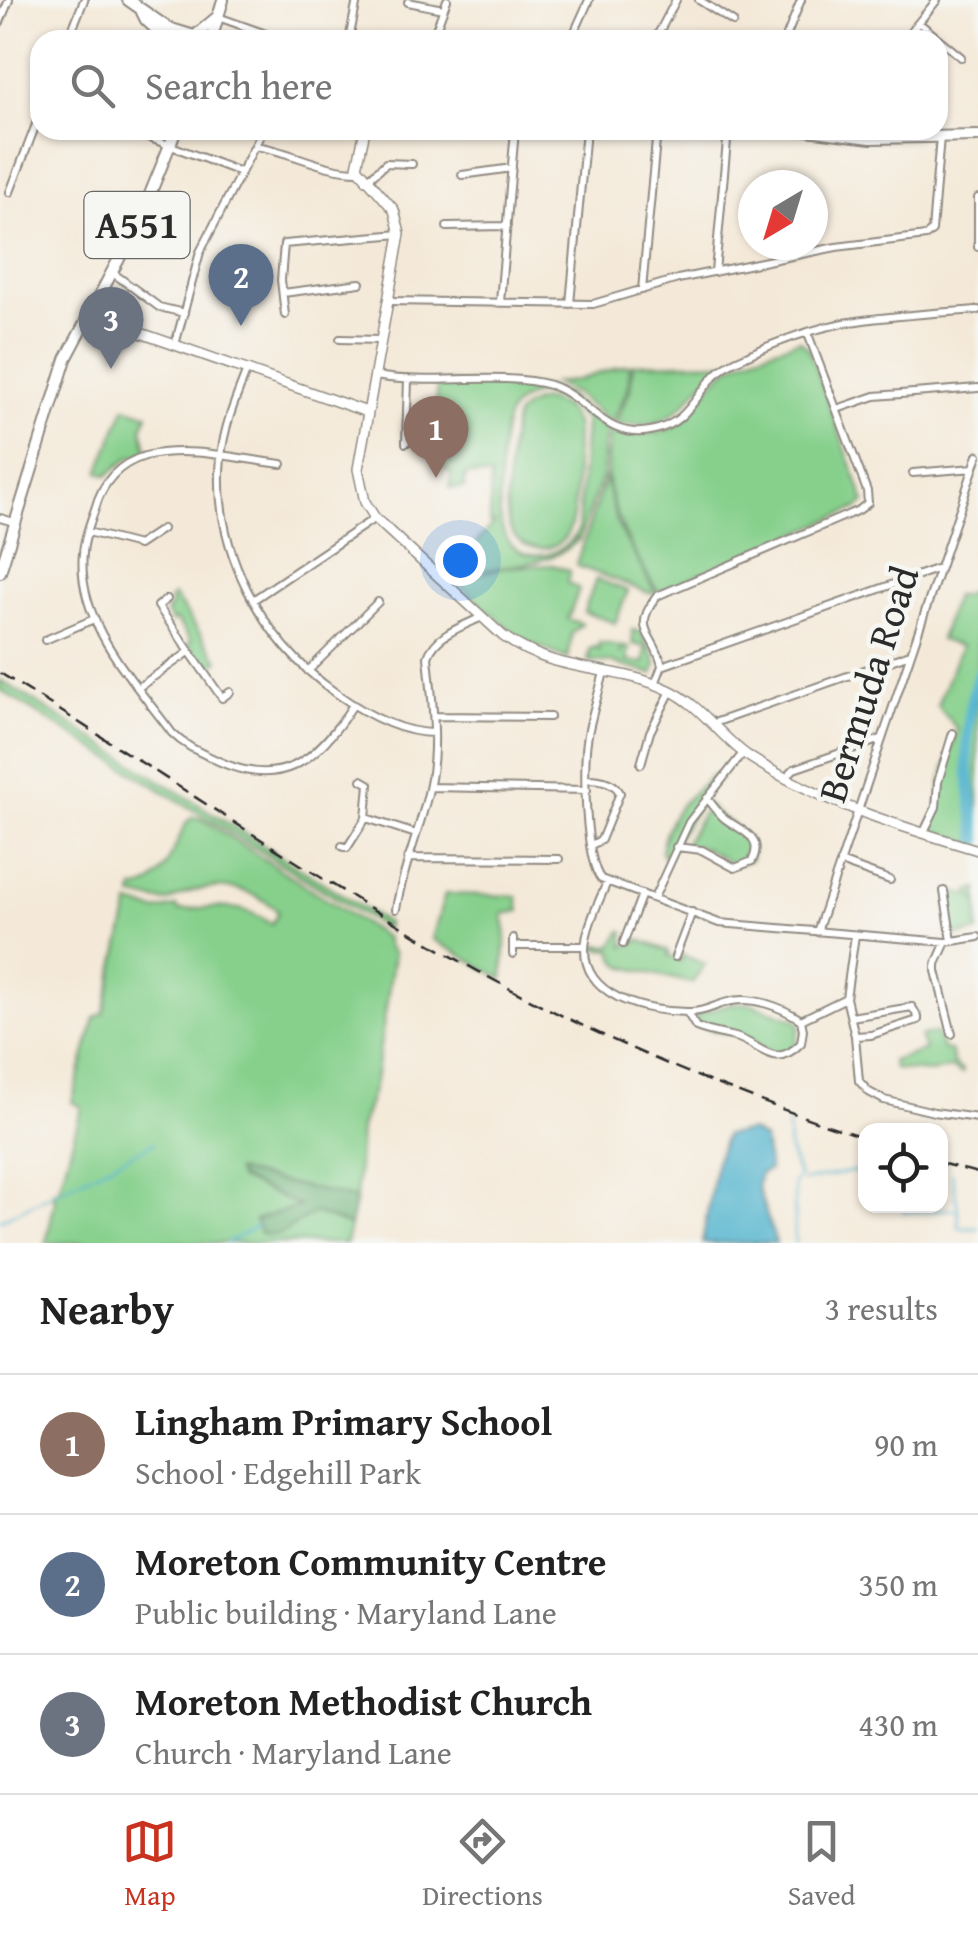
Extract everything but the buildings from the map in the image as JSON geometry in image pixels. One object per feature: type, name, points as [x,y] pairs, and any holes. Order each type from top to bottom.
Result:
[{"type":"main road","points":[[128,0],[159,30]]},
{"type":"main road","points":[[205,30],[217,17],[224,0]]},
{"type":"main road","points":[[142,12],[174,30]]},
{"type":"main road","points":[[948,138],[978,136]]},
{"type":"main road","name":"A551","points":[[0,572],[60,375],[146,208],[172,140]]},
{"type":"street","points":[[0,22],[9,0]]},
{"type":"street","points":[[72,30],[84,0]]},
{"type":"street","points":[[352,30],[356,0]]},
{"type":"street","points":[[436,30],[446,0]]},
{"type":"street","points":[[576,30],[590,0]]},
{"type":"street","points":[[660,30],[676,0]]},
{"type":"street","points":[[699,0],[733,22]]},
{"type":"street","points":[[789,30],[801,0]]},
{"type":"street","points":[[912,30],[938,0]]},
{"type":"street","points":[[408,2],[443,10]]},
{"type":"street","points":[[217,17],[254,30]]},
{"type":"street","points":[[918,23],[927,30]]},
{"type":"street","points":[[948,46],[961,56]]},
{"type":"street","points":[[10,192],[30,140]]},
{"type":"street","points":[[155,140],[240,172]]},
{"type":"street","points":[[175,344],[200,252],[258,140]]},
{"type":"street","points":[[362,176],[364,140]]},
{"type":"street","points":[[500,302],[514,140]]},
{"type":"street","points":[[570,304],[585,140]]},
{"type":"street","points":[[642,290],[656,140]]},
{"type":"street","points":[[714,272],[727,140]]},
{"type":"street","points":[[388,301],[593,304],[714,272],[836,247],[926,236],[932,230],[940,140]]},
{"type":"street","points":[[255,146],[274,148],[328,170],[362,176],[394,210],[400,234],[359,478],[365,502],[375,518],[504,636],[534,655],[556,664],[630,676],[671,691],[714,723],[743,752],[786,777],[858,811],[978,850]]},
{"type":"street","points":[[362,176],[386,163],[412,164]]},
{"type":"street","points":[[462,175],[512,168]]},
{"type":"street","points":[[978,198],[978,248]]},
{"type":"street","points":[[447,226],[507,226]]},
{"type":"street","points":[[285,315],[280,269],[284,244],[400,234]]},
{"type":"street","points":[[113,273],[159,307],[184,313]]},
{"type":"street","points":[[282,294],[360,284]]},
{"type":"street","points":[[376,376],[536,382],[573,396],[612,427],[646,432],[685,415],[714,376],[734,362],[808,334],[856,321],[978,310]]},
{"type":"street","points":[[88,315],[368,412]]},
{"type":"street","points":[[655,684],[662,666],[644,627],[646,609],[657,596],[868,503],[867,491],[808,334]]},
{"type":"street","points":[[340,339],[381,340]]},
{"type":"street","points":[[248,370],[228,420],[220,486],[227,536],[252,600],[286,649],[353,705],[411,731],[434,733]]},
{"type":"street","points":[[406,443],[408,378]]},
{"type":"street","points":[[836,409],[875,396],[978,388]]},
{"type":"street","points":[[282,464],[164,454],[128,463],[104,484],[88,532],[82,570],[94,619],[172,734],[185,745],[235,768],[259,773],[286,769],[309,759],[331,738],[353,705]]},
{"type":"street","name":"Bermuda Road","points":[[817,932],[978,455]]},
{"type":"street","points":[[913,473],[974,468]]},
{"type":"street","points":[[0,518],[16,522]]},
{"type":"street","points":[[252,600],[375,518]]},
{"type":"street","points":[[88,532],[138,545],[162,529]]},
{"type":"street","points":[[662,666],[938,568]]},
{"type":"street","points":[[168,600],[158,606],[222,698],[230,692]]},
{"type":"street","points":[[308,671],[378,602]]},
{"type":"street","points":[[396,909],[430,787],[434,716],[430,648],[482,616]]},
{"type":"street","points":[[45,640],[94,619]]},
{"type":"street","points":[[139,687],[189,652]]},
{"type":"street","points":[[714,723],[910,654]]},
{"type":"street","points":[[604,672],[586,742],[594,869],[607,882],[719,923],[949,942],[978,937]]},
{"type":"street","points":[[654,762],[643,760],[650,732],[671,691]]},
{"type":"street","points":[[434,716],[550,717]]},
{"type":"street","points":[[924,832],[936,808],[949,737]]},
{"type":"street","points":[[786,777],[794,769],[881,739]]},
{"type":"street","points":[[654,898],[676,847],[743,752]]},
{"type":"street","points":[[587,780],[600,779],[616,786],[620,793],[601,840],[591,845]]},
{"type":"street","points":[[342,846],[347,848],[366,818],[369,784],[362,780]]},
{"type":"street","points":[[430,787],[587,790]]},
{"type":"street","points":[[676,847],[702,850],[735,868],[752,861],[757,850],[753,838],[723,817],[707,798]]},
{"type":"street","points":[[366,818],[416,834]]},
{"type":"street","points":[[408,858],[559,860]]},
{"type":"street","points":[[840,862],[890,880]]},
{"type":"street","points":[[607,882],[585,946],[587,964],[607,993],[644,1008],[687,1012],[740,1000],[761,1002],[800,1020],[804,1030],[801,1043],[778,1056],[762,1053],[740,1038],[696,1026],[687,1012]]},
{"type":"street","points":[[634,942],[624,941],[642,894]]},
{"type":"street","points":[[952,1034],[936,964],[949,942],[944,896],[953,900]]},
{"type":"street","points":[[675,957],[692,912]]},
{"type":"street","points":[[856,935],[846,998],[855,1036],[857,1074],[869,1092],[884,1100],[978,1118]]},
{"type":"street","points":[[513,946],[585,946]]},
{"type":"street","points":[[800,1020],[846,998]]},
{"type":"street","points":[[852,1017],[912,1008],[918,1017],[881,1032],[855,1036]]},
{"type":"green space","points":[[799,340],[808,347],[865,502],[658,592],[626,536],[611,496],[607,454],[611,433],[656,433],[672,428],[687,417],[728,368]]},
{"type":"green space","points":[[724,362],[667,418],[636,425],[615,423],[630,390],[633,364]]},
{"type":"green space","points":[[630,365],[628,389],[611,423],[574,393],[554,383],[574,381]]},
{"type":"green space","points":[[437,382],[549,388],[564,394],[608,429],[603,474],[579,540],[574,537],[578,531],[585,421],[567,400],[540,392],[518,403],[506,424],[499,490],[503,531],[515,549],[534,555],[555,552],[572,539],[576,542],[553,556],[526,564],[469,573],[459,563],[494,523],[490,523],[491,477],[466,474],[464,488],[450,488],[451,473],[435,463]]},
{"type":"green space","points":[[543,400],[565,408],[572,416],[576,428],[576,479],[570,528],[558,543],[541,548],[523,543],[510,529],[507,490],[517,415]]},
{"type":"green space","points":[[125,407],[148,414],[142,428],[148,452],[129,458],[107,475],[99,472]]},
{"type":"green space","points":[[605,478],[617,524],[655,592],[652,594],[578,566]]},
{"type":"green space","points":[[553,565],[570,571],[567,583],[579,589],[568,619],[582,624],[572,633],[568,659],[521,639],[455,581],[504,567]]},
{"type":"green space","points":[[596,579],[628,591],[615,623],[584,612]]},
{"type":"green space","points":[[978,586],[978,845],[929,829],[940,805],[942,780],[957,729],[937,705],[961,646],[940,640],[954,596],[963,596]]},
{"type":"green space","points":[[174,596],[219,661],[210,667],[204,658],[199,661],[188,644],[191,641],[166,613]]},
{"type":"green space","points":[[632,630],[641,632],[652,653],[656,663],[653,674],[609,662],[588,661],[590,649],[599,650],[599,643],[623,646],[619,654],[624,646],[629,647],[627,661],[644,663],[646,647],[633,644]]},
{"type":"green space","points":[[0,680],[387,923],[386,929],[0,690]]},
{"type":"green space","points":[[712,775],[718,777],[664,857],[664,837],[673,816]]},
{"type":"green space","points":[[708,805],[745,836],[752,851],[750,860],[735,865],[699,846],[684,844]]},
{"type":"green space","points":[[193,817],[202,819],[386,938],[394,954],[374,1087],[360,1128],[356,1199],[236,1172],[239,1179],[350,1226],[346,1243],[46,1243],[55,1201],[53,1192],[59,1189],[82,1107],[72,1102],[95,1018],[104,1012],[130,904],[156,911],[177,907],[179,911],[237,909],[271,924],[277,916],[277,910],[265,901],[223,888],[195,890],[168,902],[133,897],[134,889],[153,882],[160,874]]},
{"type":"green space","points":[[978,889],[978,901],[972,897],[978,904],[978,932],[954,936],[948,904],[955,897],[947,891],[971,896],[970,891]]},
{"type":"green space","points":[[445,894],[517,896],[520,911],[503,914],[503,979],[432,939]]},
{"type":"green space","points":[[622,931],[624,946],[637,939],[669,951],[668,956],[681,961],[682,955],[705,964],[692,983],[625,967],[617,962],[612,950],[592,948],[612,946]]},
{"type":"green space","points":[[749,1003],[797,1020],[800,1026],[795,1046],[774,1053],[740,1035],[711,1030],[695,1021],[697,1015],[729,1004]]},
{"type":"green space","points":[[936,1033],[962,1074],[951,1068],[931,1072],[894,1069],[892,1061],[925,1050],[920,1036]]},
{"type":"green space","points":[[236,1171],[356,1199],[350,1226],[314,1213],[279,1235],[261,1234],[255,1220],[299,1206],[239,1178]]},
{"type":"water","points":[[751,1131],[764,1140],[769,1170],[760,1174],[757,1186],[776,1243],[702,1243],[716,1161],[725,1135]]},
{"type":"waterway","points":[[978,675],[967,737],[978,841]]},
{"type":"waterway","points":[[788,1123],[789,1150],[799,1177],[794,1183],[795,1243]]},
{"type":"waterway","points":[[0,1220],[154,1143]]},
{"type":"waterway","points":[[803,1181],[858,1171]]},
{"type":"waterway","points":[[948,1210],[958,1209],[952,1173]]},
{"type":"waterway","points":[[958,1211],[959,1228],[978,1228]]},
{"type":"waterway","points":[[227,1243],[257,1226]]},
{"type":"railway","points":[[0,673],[360,902],[528,999],[670,1065],[858,1135]]},
{"type":"railway","points":[[948,1165],[978,1173]]},
{"type":"place","name":"Moreton Community Centre","points":[[241,326]]},
{"type":"place","name":"Moreton Methodist Church","points":[[111,369]]},
{"type":"place","name":"Lingham Primary School","points":[[436,478]]}]
